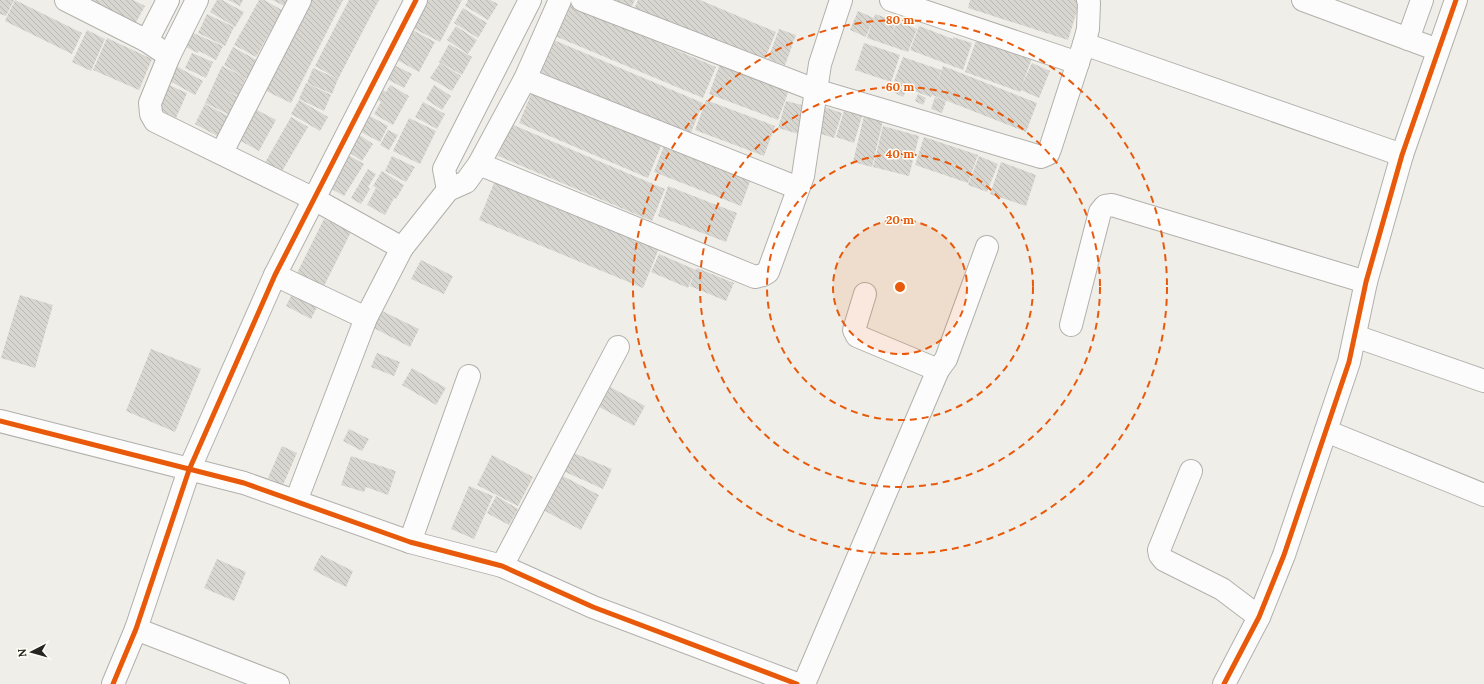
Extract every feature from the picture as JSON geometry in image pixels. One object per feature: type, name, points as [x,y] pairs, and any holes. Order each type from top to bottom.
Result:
[{"type":"street","points":[[66,0],[146,41],[169,56]]},
{"type":"street","points":[[146,41],[168,0]]},
{"type":"street","points":[[197,0],[169,56],[150,103],[150,114],[155,121],[222,152],[314,199],[402,248]]},
{"type":"street","points":[[222,152],[300,0]]},
{"type":"street","points":[[113,684],[136,630],[189,470],[274,274],[416,0]]},
{"type":"street","points":[[448,190],[444,169],[530,0]]},
{"type":"street","points":[[296,501],[366,318],[402,248],[448,190],[466,182],[479,164],[525,79],[560,0]]},
{"type":"street","points":[[582,0],[816,90],[1041,157],[1048,154],[1050,149],[1081,53],[1088,29],[1088,0]]},
{"type":"street","points":[[479,164],[755,277],[763,276],[768,272],[803,176],[820,64],[841,0]]},
{"type":"street","points":[[891,0],[1081,53],[1402,155]]},
{"type":"street","points":[[1304,0],[1438,50]]},
{"type":"street","points":[[1408,39],[1422,0]]},
{"type":"street","points":[[1224,684],[1259,617],[1284,555],[1349,362],[1366,282],[1402,155],[1456,0]]},
{"type":"street","points":[[525,79],[798,188]]},
{"type":"street","points":[[1071,325],[1100,212],[1105,206],[1112,205],[1366,282]]},
{"type":"street","points":[[804,684],[938,370],[946,359],[987,247]]},
{"type":"street","points":[[274,274],[366,318]]},
{"type":"street","points":[[865,294],[854,330],[856,336],[938,370]]},
{"type":"street","points":[[1355,336],[1484,381]]},
{"type":"street","points":[[502,566],[618,347]]},
{"type":"street","points":[[410,542],[469,376]]},
{"type":"street","points":[[0,421],[244,483],[410,542],[502,566],[593,607],[797,684]]},
{"type":"street","points":[[1326,431],[1484,495]]},
{"type":"street","points":[[1191,470],[1159,550],[1160,555],[1164,560],[1222,589],[1259,617]]},
{"type":"street","points":[[136,630],[278,684]]},
{"type":"building","points":[[0,0],[14,0],[6,16],[0,14]]},
{"type":"building","points":[[15,0],[82,33],[72,54],[5,21]]},
{"type":"building","points":[[86,0],[133,0],[145,6],[134,26]]},
{"type":"building","points":[[217,0],[222,0],[244,12],[235,27],[210,12]]},
{"type":"building","points":[[228,0],[243,0],[240,6]]},
{"type":"building","points":[[259,0],[264,0],[282,10],[256,57],[234,45]]},
{"type":"building","points":[[272,0],[290,0],[287,7]]},
{"type":"building","points":[[307,0],[343,0],[291,103],[262,89]]},
{"type":"building","points":[[349,0],[379,0],[338,79],[315,66]]},
{"type":"building","points":[[423,0],[462,0],[440,42],[409,26]]},
{"type":"building","points":[[468,0],[490,0],[498,4],[488,20],[465,6]]},
{"type":"building","points":[[615,0],[635,0],[631,8]]},
{"type":"building","points":[[638,0],[700,0],[776,32],[763,63],[634,9]]},
{"type":"building","points":[[970,0],[1080,1],[1068,40],[968,8]]},
{"type":"building","points":[[563,2],[716,67],[703,98],[550,34]]},
{"type":"building","points":[[463,8],[487,23],[478,38],[454,23]]},
{"type":"building","points":[[858,11],[874,18],[875,14],[896,21],[891,36],[897,21],[917,29],[908,52],[867,38],[873,20],[866,37],[850,30]]},
{"type":"building","points":[[207,14],[234,27],[225,46],[198,33]]},
{"type":"building","points":[[405,26],[435,42],[419,72],[390,56]]},
{"type":"building","points":[[456,26],[477,40],[468,54],[447,40]]},
{"type":"building","points":[[919,26],[953,39],[953,37],[972,43],[963,70],[910,50]]},
{"type":"building","points":[[779,29],[796,35],[785,65],[768,59]]},
{"type":"building","points":[[87,30],[105,39],[91,71],[72,62]]},
{"type":"building","points":[[191,32],[223,46],[216,60],[199,51],[198,53],[184,46]]},
{"type":"building","points":[[107,38],[152,59],[139,90],[93,70]]},
{"type":"building","points":[[549,38],[703,103],[690,135],[536,70]]},
{"type":"building","points":[[977,38],[1032,58],[1022,85],[1032,63],[1050,71],[1039,98],[1021,90],[1020,92],[965,72]]},
{"type":"building","points":[[864,43],[900,55],[891,82],[855,70]]},
{"type":"building","points":[[449,44],[472,57],[462,75],[439,62]]},
{"type":"building","points":[[233,47],[262,63],[252,81],[246,77],[238,96],[221,88],[238,97],[230,115],[205,103],[222,66],[242,76],[224,65]]},
{"type":"building","points":[[192,53],[213,62],[206,78],[185,68]]},
{"type":"building","points":[[903,57],[941,70],[936,86],[943,66],[1037,103],[1026,132],[932,95],[931,97],[893,84]]},
{"type":"building","points":[[440,63],[461,76],[452,91],[430,78]]},
{"type":"building","points":[[392,64],[412,74],[404,88],[385,78]]},
{"type":"building","points":[[720,64],[789,90],[778,120],[709,94]]},
{"type":"building","points":[[176,66],[203,81],[195,95],[168,80]]},
{"type":"building","points":[[313,68],[338,79],[332,94],[307,83]]},
{"type":"building","points":[[306,83],[331,95],[324,111],[299,99]]},
{"type":"building","points":[[169,85],[187,93],[176,118],[158,109]]},
{"type":"building","points":[[390,85],[409,96],[393,125],[374,114],[381,102],[371,96],[377,86],[386,92]]},
{"type":"building","points":[[434,85],[451,96],[442,110],[426,99]]},
{"type":"building","points":[[897,86],[906,91],[903,97],[893,92]]},
{"type":"building","points":[[532,92],[661,146],[648,178],[519,123]]},
{"type":"building","points":[[918,94],[926,98],[923,105],[915,101]]},
{"type":"building","points":[[935,97],[946,101],[942,113],[931,109]]},
{"type":"building","points":[[299,100],[328,117],[320,131],[291,114]]},
{"type":"building","points":[[706,100],[775,126],[764,156],[695,130]]},
{"type":"building","points":[[786,101],[806,106],[799,134],[778,128]]},
{"type":"building","points":[[423,102],[445,114],[437,129],[415,117]]},
{"type":"building","points":[[205,104],[230,117],[219,137],[195,124]]},
{"type":"building","points":[[824,107],[842,113],[834,138],[815,132]]},
{"type":"building","points":[[253,108],[276,120],[259,151],[237,139]]},
{"type":"building","points":[[844,111],[862,116],[854,143],[836,137]]},
{"type":"building","points":[[865,112],[884,116],[872,167],[853,162]]},
{"type":"building","points":[[370,116],[388,126],[380,142],[361,132]]},
{"type":"building","points":[[291,117],[308,127],[278,178],[262,168]]},
{"type":"building","points":[[409,118],[436,131],[420,164],[393,151]]},
{"type":"building","points":[[511,124],[665,189],[652,221],[498,156]]},
{"type":"building","points":[[883,126],[919,136],[909,176],[873,167]]},
{"type":"building","points":[[388,130],[398,135],[389,150],[380,145]]},
{"type":"building","points":[[358,134],[373,144],[362,161],[347,151]]},
{"type":"building","points":[[924,137],[978,155],[968,183],[915,165]]},
{"type":"building","points":[[665,143],[752,176],[741,206],[654,172]]},
{"type":"building","points":[[348,155],[364,164],[344,196],[330,188]]},
{"type":"building","points":[[392,156],[415,167],[406,182],[385,171]]},
{"type":"building","points":[[979,156],[998,164],[987,192],[968,185]]},
{"type":"building","points":[[1001,162],[1036,175],[1026,206],[990,194]]},
{"type":"building","points":[[368,169],[376,174],[368,187],[370,189],[361,204],[351,198]]},
{"type":"building","points":[[382,171],[404,185],[396,199],[373,186]]},
{"type":"building","points":[[496,178],[660,246],[643,288],[479,220]]},
{"type":"building","points":[[668,186],[737,213],[726,242],[658,216]]},
{"type":"building","points":[[376,188],[394,198],[385,215],[367,205]]},
{"type":"building","points":[[324,219],[351,232],[323,288],[296,275]]},
{"type":"building","points":[[659,254],[696,270],[697,268],[734,283],[726,301],[690,286],[694,273],[688,288],[651,272]]},
{"type":"building","points":[[421,260],[453,276],[444,294],[411,279]]},
{"type":"building","points":[[292,294],[317,307],[311,319],[286,306]]},
{"type":"building","points":[[20,295],[53,305],[35,368],[1,358]]},
{"type":"building","points":[[378,309],[419,329],[410,347],[370,326]]},
{"type":"building","points":[[151,349],[201,369],[175,432],[126,411]]},
{"type":"building","points":[[377,353],[400,362],[394,376],[371,367]]},
{"type":"building","points":[[412,368],[446,388],[436,405],[402,385]]},
{"type":"building","points":[[603,383],[645,406],[634,426],[592,403]]},
{"type":"building","points":[[349,429],[369,439],[362,451],[343,441]]},
{"type":"building","points":[[282,446],[297,453],[283,485],[268,478]]},
{"type":"building","points":[[569,451],[612,469],[603,489],[561,470]]},
{"type":"building","points":[[492,455],[533,477],[518,506],[477,485]]},
{"type":"building","points":[[351,456],[396,471],[388,495],[366,487],[364,492],[341,485]]},
{"type":"building","points":[[561,475],[599,495],[581,530],[543,510]]},
{"type":"building","points":[[469,486],[493,496],[474,539],[451,529]]},
{"type":"building","points":[[496,496],[518,509],[509,525],[487,513]]},
{"type":"building","points":[[321,555],[353,571],[346,587],[313,570]]},
{"type":"building","points":[[217,559],[246,572],[234,601],[204,588]]},
{"type":"cycle path","points":[[113,684],[136,629],[189,470],[275,275],[416,0]]},
{"type":"cycle path","points":[[1224,684],[1259,617],[1284,555],[1349,362],[1366,282],[1402,155],[1456,0]]},
{"type":"cycle path","points":[[0,421],[244,483],[410,542],[502,566],[593,607],[797,684]]}]
